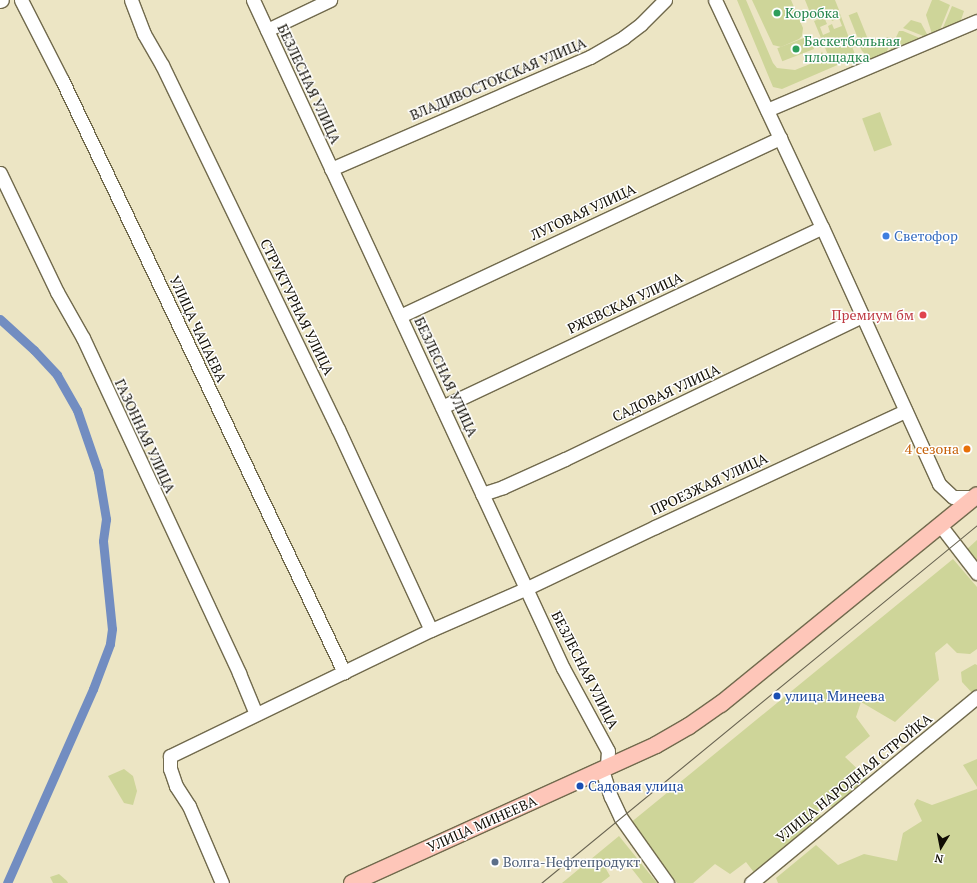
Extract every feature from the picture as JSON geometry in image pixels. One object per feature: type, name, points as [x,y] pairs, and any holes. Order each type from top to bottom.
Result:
[{"type":"main road","name":"УЛИЦА МИНЕЕВА","points":[[352,883],[656,745],[689,726],[721,704],[976,496]]},
{"type":"street","name":"УЛИЦА ЧАПАЕВА","points":[[21,0],[62,80],[344,672]]},
{"type":"street","name":"СТРУКТУРНАЯ УЛИЦА","points":[[131,0],[144,34],[166,71],[338,429],[431,630]]},
{"type":"street","name":"БЕЗЛЕСНАЯ УЛИЦА","points":[[253,0],[563,668],[608,751],[604,768],[611,797],[621,818],[667,883]]},
{"type":"street","points":[[267,30],[330,0]]},
{"type":"street","name":"ВЛАДИВОСТОКСКАЯ УЛИЦА","points":[[331,169],[590,57],[624,37],[641,24],[666,0]]},
{"type":"street","points":[[714,0],[822,227],[939,484],[953,497],[976,496]]},
{"type":"street","points":[[767,110],[977,21]]},
{"type":"street","name":"ЛУГОВАЯ УЛИЦА","points":[[400,316],[780,138]]},
{"type":"street","name":"ГАЗОННАЯ УЛИЦА","points":[[0,173],[57,292],[83,338],[239,673],[256,714]]},
{"type":"street","name":"РЖЕВСКАЯ УЛИЦА","points":[[442,407],[822,227]]},
{"type":"street","name":"САДОВАЯ УЛИЦА","points":[[482,494],[503,487],[565,459],[862,316]]},
{"type":"street","name":"ПРОЕЗЖАЯ УЛИЦА","points":[[222,883],[189,806],[176,786],[170,769],[170,756],[431,630],[527,588],[655,526],[905,411]]},
{"type":"street","points":[[940,525],[977,573]]},
{"type":"street","name":"УЛИЦА НАРОДНАЯ СТРОЙКА","points":[[751,883],[977,698]]},
{"type":"green space","points":[[737,0],[746,0],[773,63],[777,68],[795,70],[810,64],[822,52],[825,56],[828,55],[814,21],[824,17],[827,24],[820,27],[823,35],[830,32],[828,26],[832,24],[834,29],[842,26],[839,18],[832,21],[830,15],[839,11],[856,57],[782,89],[773,87]]},
{"type":"green space","name":"Коробка","points":[[752,0],[791,0],[803,28],[802,36],[799,39],[781,47],[773,45]]},
{"type":"green space","points":[[805,0],[835,0],[839,10],[813,20]]},
{"type":"green space","points":[[932,0],[939,0],[950,5],[939,32],[932,34],[926,15]]},
{"type":"green space","points":[[952,6],[964,11],[960,23],[942,30]]},
{"type":"green space","points":[[857,12],[868,39],[860,42],[849,15]]},
{"type":"green space","points":[[911,20],[921,23],[928,36],[926,37],[903,28]]},
{"type":"green space","points":[[899,31],[903,31],[922,39],[889,52]]},
{"type":"green space","name":"Баскетбольная площадка","points":[[809,36],[814,49],[782,61],[777,48]]},
{"type":"green space","points":[[890,37],[891,40],[886,54],[870,59],[860,47]]},
{"type":"green space","points":[[880,112],[892,145],[874,151],[862,118]]},
{"type":"green space","points":[[977,540],[977,567],[966,550]]},
{"type":"green space","points":[[953,559],[977,587],[977,649],[970,654],[957,653],[947,643],[935,653],[939,680],[895,722],[861,702],[856,717],[870,736],[845,757],[869,780],[838,809],[816,801],[822,820],[756,875],[746,862],[730,874],[715,864],[693,883],[677,883],[629,824]]},
{"type":"green space","points":[[975,664],[977,665],[977,693],[974,695],[962,682],[961,672]]},
{"type":"green space","points":[[977,759],[977,787],[963,765]]},
{"type":"green space","points":[[124,769],[133,776],[137,791],[133,805],[124,803],[108,776]]},
{"type":"green space","points":[[977,789],[977,883],[778,883],[776,878],[816,845],[838,865],[864,854],[897,861],[903,833],[922,821],[914,804],[917,799],[932,805]]},
{"type":"green space","points":[[619,836],[657,883],[643,883],[624,859],[606,869],[610,876],[601,883],[562,883]]},
{"type":"green space","points":[[59,874],[68,883],[53,883],[50,877]]},
{"type":"waterway","points":[[0,319],[34,350],[57,375],[77,410],[98,471],[106,519],[103,541],[112,629],[110,644],[93,689],[7,883]]},
{"type":"tram line","points":[[541,883],[977,525]]},
{"type":"place","name":"Коробка","points":[[777,13]]},
{"type":"place","name":"Баскетбольная площадка","points":[[796,49]]},
{"type":"place","name":"Светофор","points":[[886,236]]},
{"type":"place","name":"Премиум бм","points":[[923,315]]},
{"type":"place","name":"4 сезона","points":[[967,449]]},
{"type":"place","name":"улица Минеева","points":[[777,696]]},
{"type":"place","name":"Садовая улица","points":[[580,786]]},
{"type":"place","name":"Волга-Нефтепродукт","points":[[495,862]]}]
